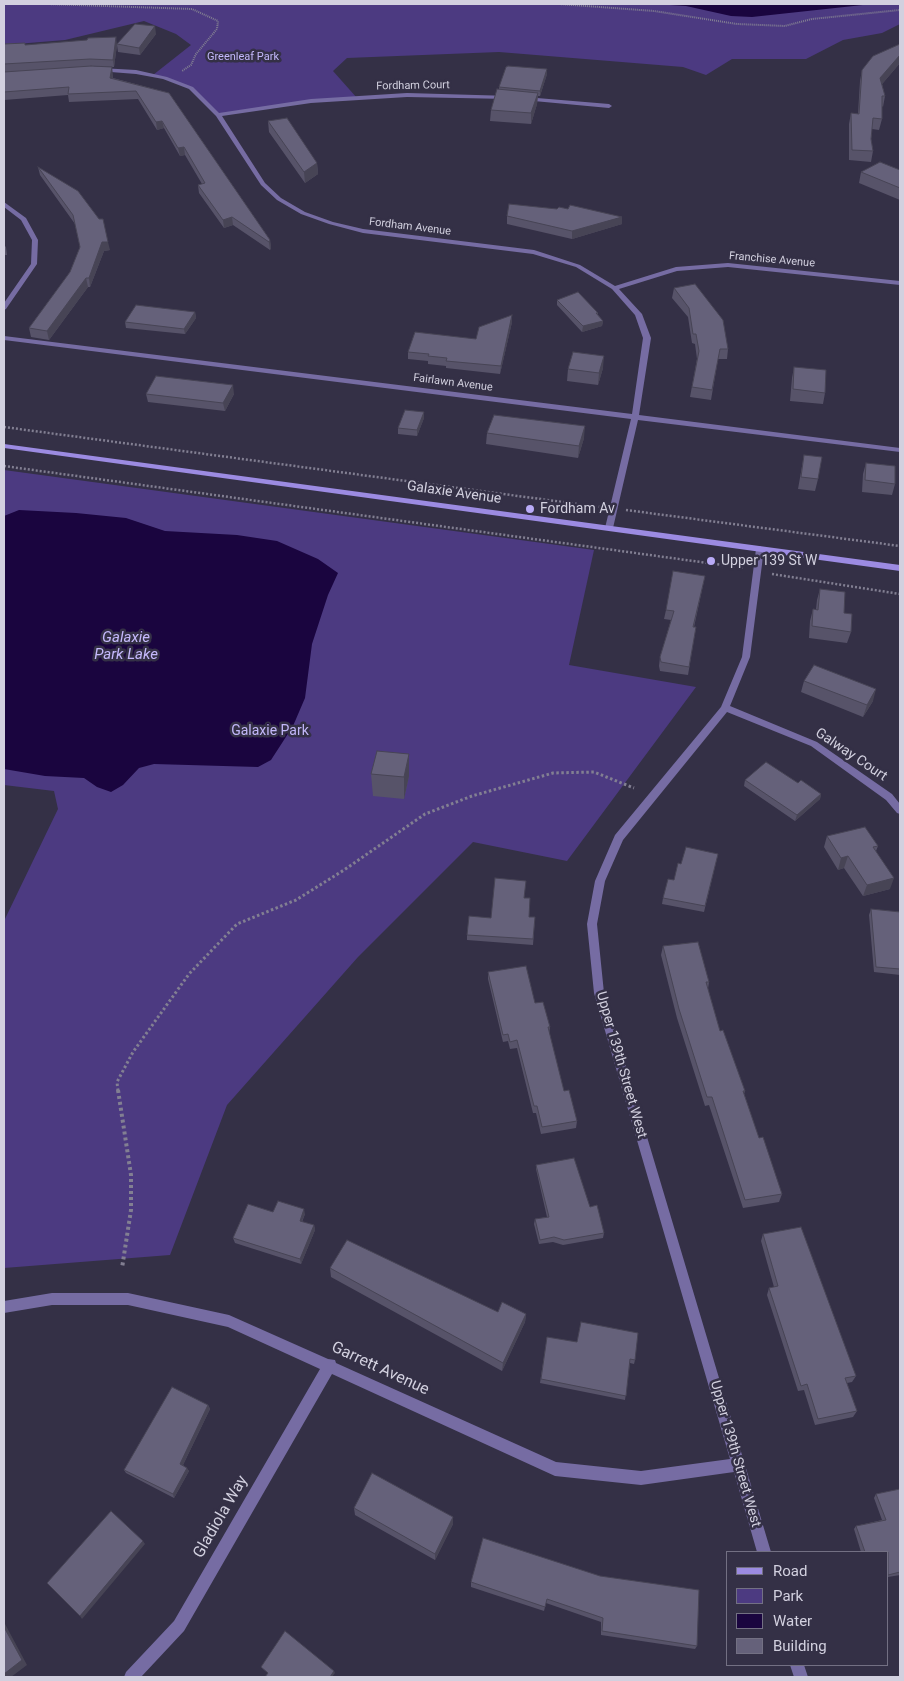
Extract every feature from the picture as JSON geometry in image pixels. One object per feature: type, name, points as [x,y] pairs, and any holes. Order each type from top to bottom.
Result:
[{"type":"street","name":"Fordham Avenue","points":[[92,70],[136,72],[168,79],[191,88],[218,115],[262,184],[279,199],[303,213],[331,223],[363,231],[534,252],[578,266],[614,288],[638,314],[647,338],[635,417],[609,528]]},
{"type":"street","name":"Fordham Court","points":[[218,115],[310,101],[407,95],[495,96],[609,106]]},
{"type":"street","points":[[4,204],[24,219],[35,240],[34,264],[4,308]]},
{"type":"street","name":"Franchise Avenue","points":[[614,288],[676,269],[728,265],[900,283]]},
{"type":"street","name":"Fairlawn Avenue","points":[[4,338],[900,450]]},
{"type":"street","name":"Galaxie Avenue","points":[[4,446],[900,568]]},
{"type":"street","name":"Upper 139th Street West","points":[[760,549],[746,657],[726,708],[619,838],[600,881],[592,924],[599,992],[764,1551]]},
{"type":"street","name":"Galway Court","points":[[726,708],[814,744],[889,797],[900,810]]},
{"type":"street","name":"Garrett Avenue","points":[[4,1307],[52,1299],[128,1299],[229,1321],[330,1365],[555,1469],[641,1478],[738,1465]]},
{"type":"street","name":"Gladiola Way","points":[[131,1677],[179,1626],[330,1365]]},
{"type":"path","points":[[47,4],[192,9],[218,21],[217,30],[196,54],[191,65],[168,79]]},
{"type":"path","points":[[350,4],[400,4]]},
{"type":"path","points":[[559,4],[654,11],[737,24],[765,26],[785,26],[812,19],[900,10]]},
{"type":"path","points":[[4,427],[900,546]]},
{"type":"path","points":[[4,466],[757,570],[783,578],[900,594]]},
{"type":"path","points":[[122,1268],[131,1210],[131,1175],[117,1082],[133,1052],[189,974],[237,924],[296,900],[344,870],[425,814],[472,796],[553,773],[594,772],[634,788]]},
{"type":"green space","name":"Greenleaf Park","points":[[4,4],[900,4],[900,24],[882,33],[843,40],[806,59],[732,59],[706,75],[683,67],[499,52],[347,58],[333,71],[357,98],[311,101],[218,115],[191,88],[153,75],[191,45],[176,34],[144,21],[65,40],[4,45]]},
{"type":"green space","name":"Galaxie Park","points":[[4,470],[594,550],[569,665],[696,687],[567,861],[473,842],[358,957],[227,1105],[170,1255],[4,1268],[4,921],[58,809],[54,791],[4,785]]},
{"type":"water","points":[[654,4],[872,4],[752,17],[731,16],[686,6]]},
{"type":"water","name":"Galaxie Park Lake","points":[[19,510],[126,518],[165,531],[237,535],[277,541],[318,559],[338,573],[328,595],[312,644],[305,698],[293,726],[271,760],[258,767],[154,764],[139,768],[123,785],[111,792],[97,787],[84,778],[45,776],[4,769],[4,516]]},
{"type":"building","points":[[135,24],[155,26],[139,48],[117,44]]},
{"type":"building","points":[[116,37],[113,60],[90,59],[4,64],[4,44],[25,43],[25,45]]},
{"type":"building","points":[[900,44],[900,55],[880,78],[885,96],[882,96],[882,119],[873,118],[871,139],[873,151],[852,150],[851,113],[859,114],[862,70],[873,56]]},
{"type":"building","points":[[91,66],[112,67],[110,78],[169,93],[270,240],[269,242],[232,217],[223,220],[198,185],[205,183],[184,147],[178,148],[162,121],[156,122],[136,91],[68,94],[69,87],[4,92],[4,72]]},
{"type":"building","points":[[508,66],[547,69],[540,91],[499,87]]},
{"type":"building","points":[[497,89],[538,93],[531,113],[491,110]]},
{"type":"building","points":[[287,118],[317,163],[304,172],[268,121]]},
{"type":"building","points":[[880,162],[900,170],[900,188],[861,172]]},
{"type":"building","points":[[38,167],[78,191],[99,219],[103,219],[108,242],[102,242],[89,278],[86,278],[47,331],[29,328],[70,272],[80,247],[73,215]]},
{"type":"building","points":[[509,204],[557,209],[559,207],[568,209],[570,205],[622,217],[572,231],[507,216]]},
{"type":"building","points":[[695,284],[723,320],[728,349],[720,349],[712,390],[692,387],[699,351],[696,334],[693,334],[689,308],[674,288]]},
{"type":"building","points":[[578,292],[603,321],[583,326],[557,300]]},
{"type":"building","points":[[136,305],[195,312],[184,329],[125,322]]},
{"type":"building","points":[[512,315],[501,366],[446,361],[447,358],[408,352],[415,332],[476,339],[479,327]]},
{"type":"building","points":[[573,352],[604,356],[599,373],[568,369]]},
{"type":"building","points":[[794,367],[826,370],[825,393],[793,389]]},
{"type":"building","points":[[156,376],[233,385],[223,403],[146,394]]},
{"type":"building","points":[[405,410],[424,412],[417,430],[398,428]]},
{"type":"building","points":[[494,415],[585,426],[579,446],[487,433]]},
{"type":"building","points":[[804,455],[822,457],[818,479],[801,477]]},
{"type":"building","points":[[866,463],[895,466],[895,484],[865,480]]},
{"type":"building","points":[[673,571],[705,576],[693,627],[696,627],[689,667],[661,662],[660,657],[674,611],[666,610]]},
{"type":"building","points":[[820,589],[845,592],[844,613],[852,614],[851,632],[812,626],[813,609],[818,610]]},
{"type":"building","points":[[814,665],[876,689],[867,705],[804,681]]},
{"type":"building","points":[[377,751],[409,754],[404,777],[371,774]]},
{"type":"building","points":[[766,762],[798,783],[801,780],[821,794],[797,815],[745,780]]},
{"type":"building","points":[[865,827],[878,846],[873,847],[894,878],[867,885],[848,856],[841,858],[827,836]]},
{"type":"building","points":[[686,847],[718,854],[705,906],[663,898],[668,879],[674,880],[678,863],[681,864]]},
{"type":"building","points":[[495,878],[526,881],[524,898],[530,898],[529,917],[535,917],[533,939],[467,935],[469,916],[491,918]]},
{"type":"building","points":[[871,909],[900,912],[900,969],[876,967]]},
{"type":"building","points":[[698,942],[709,982],[706,982],[720,1031],[723,1030],[745,1091],[743,1091],[759,1138],[763,1137],[782,1194],[745,1200],[712,1097],[707,1097],[679,1009],[663,946]]},
{"type":"building","points":[[526,966],[535,1003],[543,1002],[564,1091],[569,1090],[577,1121],[542,1127],[537,1106],[534,1106],[517,1040],[510,1042],[508,1034],[503,1035],[488,972]]},
{"type":"building","points":[[574,1158],[590,1207],[597,1205],[604,1233],[564,1240],[554,1237],[540,1240],[535,1219],[549,1217],[536,1165]]},
{"type":"building","points":[[278,1201],[304,1209],[300,1221],[314,1225],[300,1259],[233,1238],[248,1204],[273,1212]]},
{"type":"building","points":[[801,1227],[856,1376],[845,1378],[857,1411],[818,1419],[807,1384],[801,1386],[769,1288],[778,1286],[763,1234]]},
{"type":"building","points":[[347,1240],[498,1312],[502,1302],[526,1314],[503,1363],[330,1268]]},
{"type":"building","points":[[581,1322],[638,1333],[635,1360],[630,1359],[626,1396],[541,1379],[547,1337],[577,1342]]},
{"type":"building","points":[[172,1387],[208,1405],[180,1464],[187,1468],[173,1494],[124,1470]]},
{"type":"building","points":[[372,1473],[453,1517],[435,1554],[354,1508]]},
{"type":"building","points":[[900,1489],[900,1572],[889,1575],[889,1551],[865,1551],[856,1526],[886,1520],[876,1494]]},
{"type":"building","points":[[111,1511],[143,1541],[80,1616],[47,1583]]},
{"type":"building","points":[[483,1538],[600,1576],[699,1590],[697,1646],[602,1631],[603,1618],[547,1599],[545,1607],[471,1582]]},
{"type":"building","points":[[4,1627],[22,1660],[4,1674]]},
{"type":"building","points":[[285,1631],[334,1671],[330,1677],[265,1677],[268,1673],[261,1667]]},
{"type":"place","name":"Fordham Av","points":[[530,509]]},
{"type":"place","name":"Upper 139 St W","points":[[711,561]]}]
